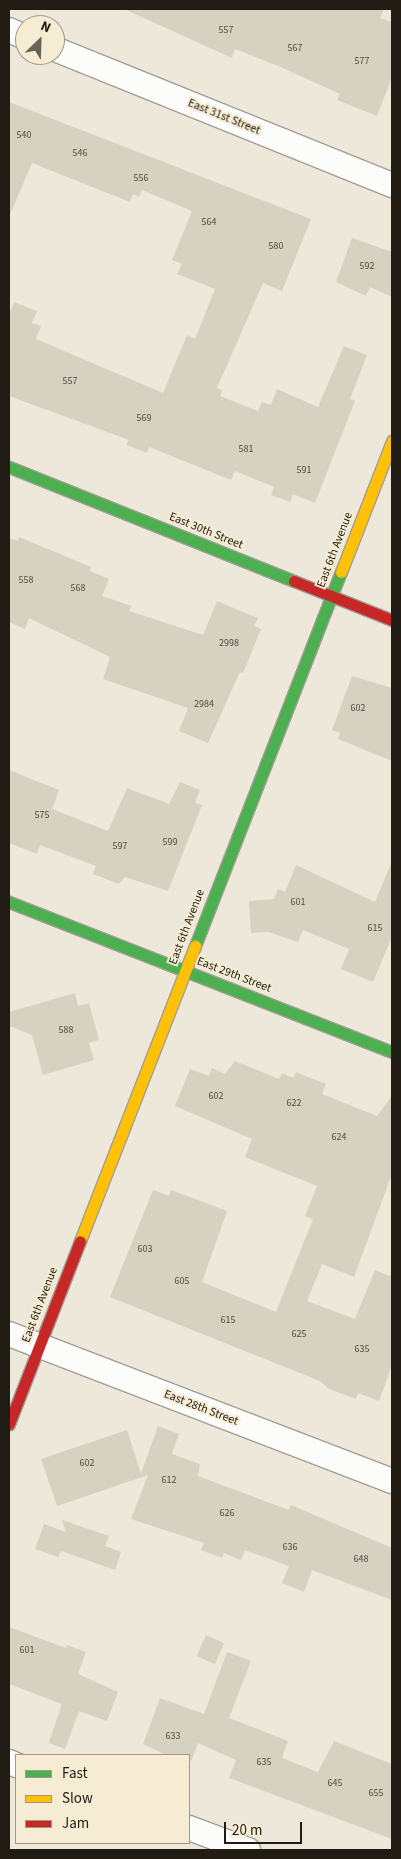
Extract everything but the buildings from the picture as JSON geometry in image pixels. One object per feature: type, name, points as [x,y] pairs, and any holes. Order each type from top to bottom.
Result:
[{"type":"street","name":"East 31st Street","points":[[65,53],[392,185]]},
{"type":"street","name":"East 6th Avenue","points":[[9,1424],[392,442]]},
{"type":"street","name":"East 30th Street","points":[[9,467],[392,620]]},
{"type":"street","name":"East 29th Street","points":[[9,902],[392,1052]]},
{"type":"street","name":"East 28th Street","points":[[9,1334],[392,1481]]},
{"type":"street","points":[[190,1828],[248,1850]]},
{"type":"traffic: fast","points":[[9,467],[294,581]]},
{"type":"traffic: fast","points":[[195,946],[341,572]]},
{"type":"traffic: fast","points":[[9,902],[392,1052]]},
{"type":"traffic: slow","points":[[341,572],[392,441]]},
{"type":"traffic: slow","points":[[80,1241],[195,946]]},
{"type":"traffic: jam","points":[[294,581],[392,620]]},
{"type":"traffic: jam","points":[[9,1424],[80,1241]]}]
